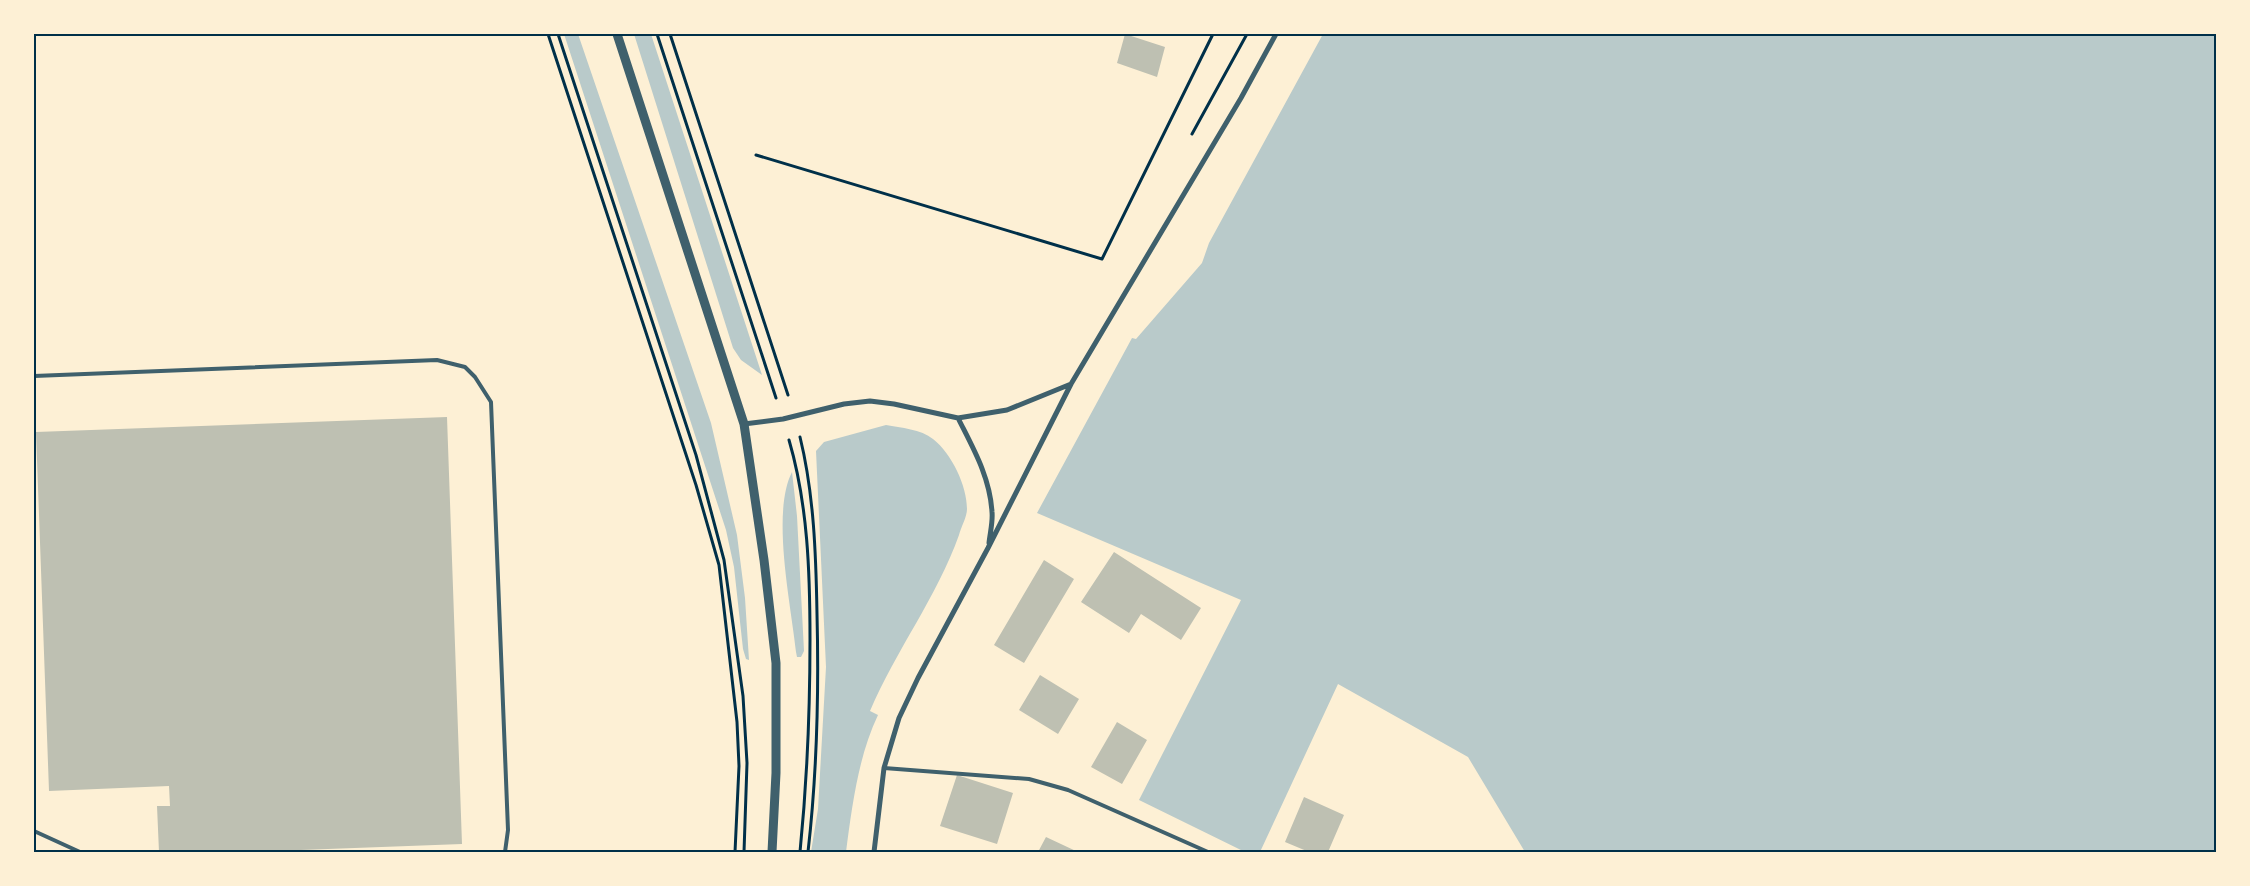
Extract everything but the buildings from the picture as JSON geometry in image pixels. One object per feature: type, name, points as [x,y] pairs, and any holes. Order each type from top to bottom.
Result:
[{"type":"street","points":[[617,34],[744,424],[764,560],[776,662],[776,773],[772,852]]},
{"type":"street","points":[[874,852],[884,768],[899,718],[918,678],[988,548],[1071,384],[1231,115],[1276,34]]},
{"type":"street","points":[[744,424],[783,419],[844,404],[870,402],[894,404],[958,418],[1007,410],[1071,384]]},
{"type":"street","points":[[958,418],[979,459],[988,485],[992,513],[988,548]]},
{"type":"lane","points":[[34,376],[437,360],[465,366],[475,377],[491,402],[508,830],[505,852]]},
{"type":"lane","points":[[884,768],[1029,779],[1068,790],[1208,852]]},
{"type":"lane","points":[[34,831],[80,852]]},
{"type":"path","points":[[548,34],[696,485],[719,565],[737,722],[739,766],[735,852]]},
{"type":"path","points":[[558,34],[696,455],[724,560],[743,696],[747,763],[744,852]]},
{"type":"path","points":[[756,155],[1102,259],[1213,34]]},
{"type":"shaded area","points":[[564,34],[578,34],[711,423],[737,535],[745,598],[749,660],[746,659],[743,649],[734,567],[726,530]]},
{"type":"shaded area","points":[[634,34],[651,34],[762,375],[741,360],[733,348]]},
{"type":"shaded area","points":[[1323,34],[2216,34],[2216,852],[1525,852],[1468,757],[1338,684],[1260,852],[1245,852],[1139,800],[1241,600],[1037,513],[1132,338],[1136,339],[1202,263],[1209,243]]},
{"type":"shaded area","points":[[886,425],[923,433],[940,445],[957,471],[964,490],[967,512],[950,558],[880,688],[870,711],[878,715],[865,748],[861,765],[853,800],[846,852],[811,852],[818,809],[826,667],[816,451],[824,442]]},
{"type":"shaded area","points":[[792,472],[797,516],[804,651],[801,657],[797,657],[796,652],[784,559],[783,511],[786,490]]}]
